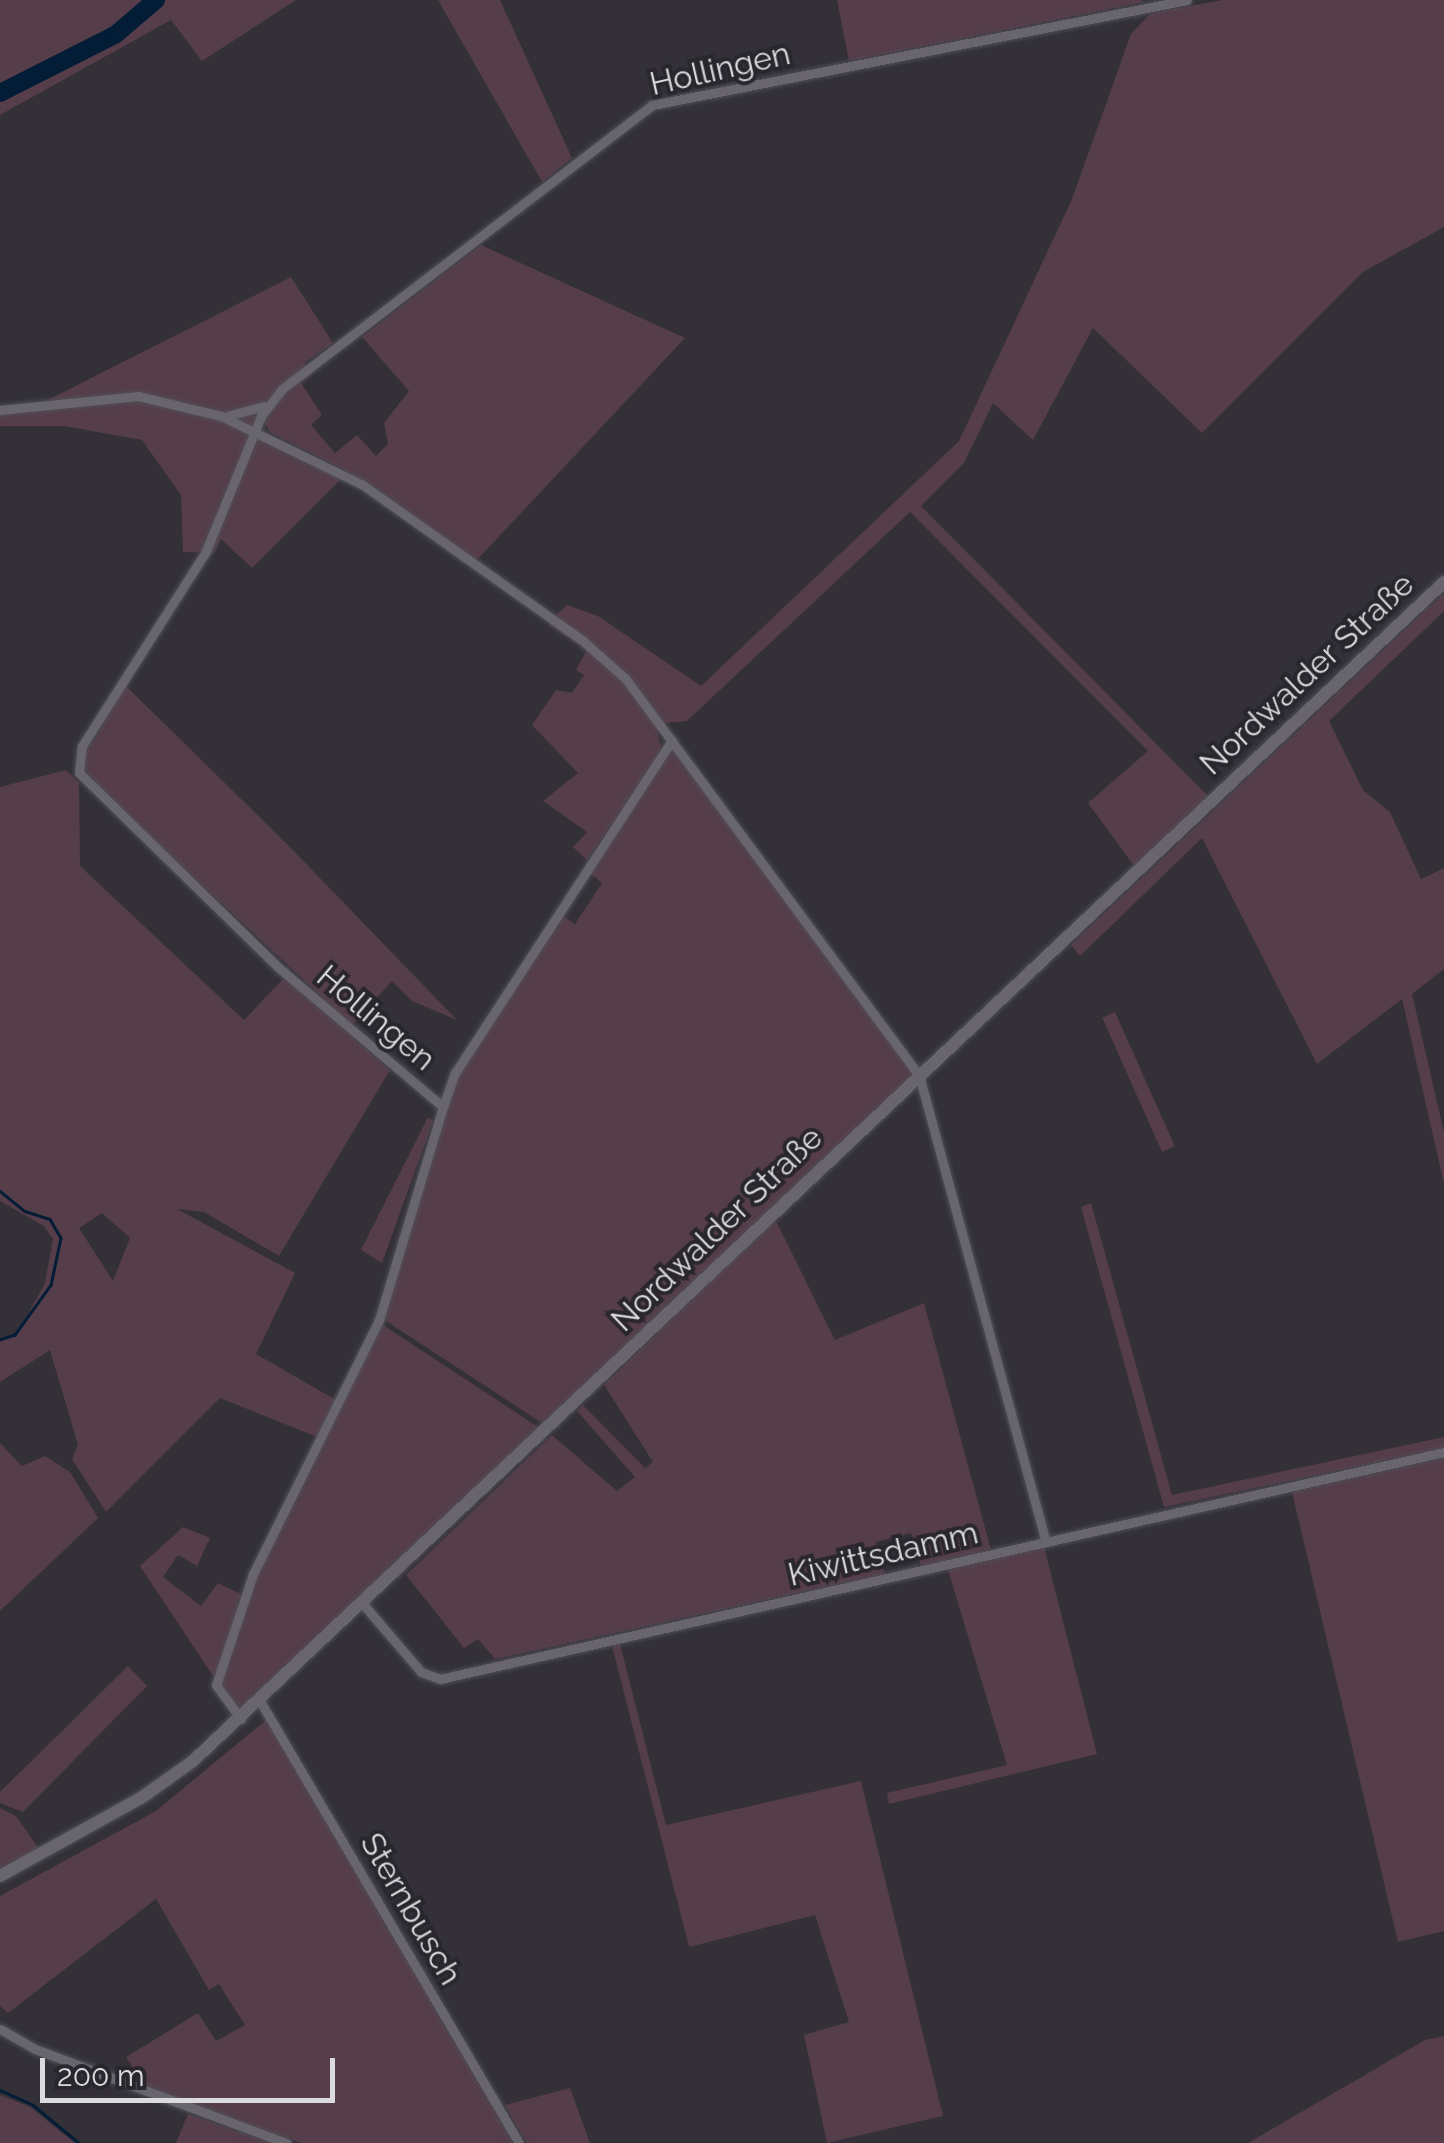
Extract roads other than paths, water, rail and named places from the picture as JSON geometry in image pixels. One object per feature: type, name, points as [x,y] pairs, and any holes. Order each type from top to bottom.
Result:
[{"type":"main road","name":"Nordwalder Straße","points":[[0,1876],[142,1798],[260,1701],[1444,582]]},
{"type":"street","name":"Hollingen","points":[[241,1718],[216,1685],[253,1574],[379,1320],[443,1107],[278,967],[79,773],[82,746],[206,551],[253,431],[270,402],[652,105],[1187,0]]},
{"type":"street","points":[[0,410],[138,396],[221,416],[363,485],[582,640],[625,678],[919,1075],[1046,1542]]},
{"type":"street","points":[[221,416],[249,415],[270,402]]},
{"type":"street","points":[[443,1107],[455,1074],[672,740]]},
{"type":"street","name":"Kiwittsdamm","points":[[364,1604],[421,1672],[440,1679],[1444,1452]]},
{"type":"street","name":"Sternbusch","points":[[260,1701],[519,2143]]},
{"type":"street","points":[[0,2030],[35,2049],[286,2143]]},
{"type":"waterway","points":[[0,93],[115,35],[156,0]]},
{"type":"waterway","points":[[0,1191],[25,1211],[50,1219],[61,1238],[51,1285],[15,1335],[0,1340]]},
{"type":"waterway","points":[[0,2090],[33,2105],[79,2143]]}]
